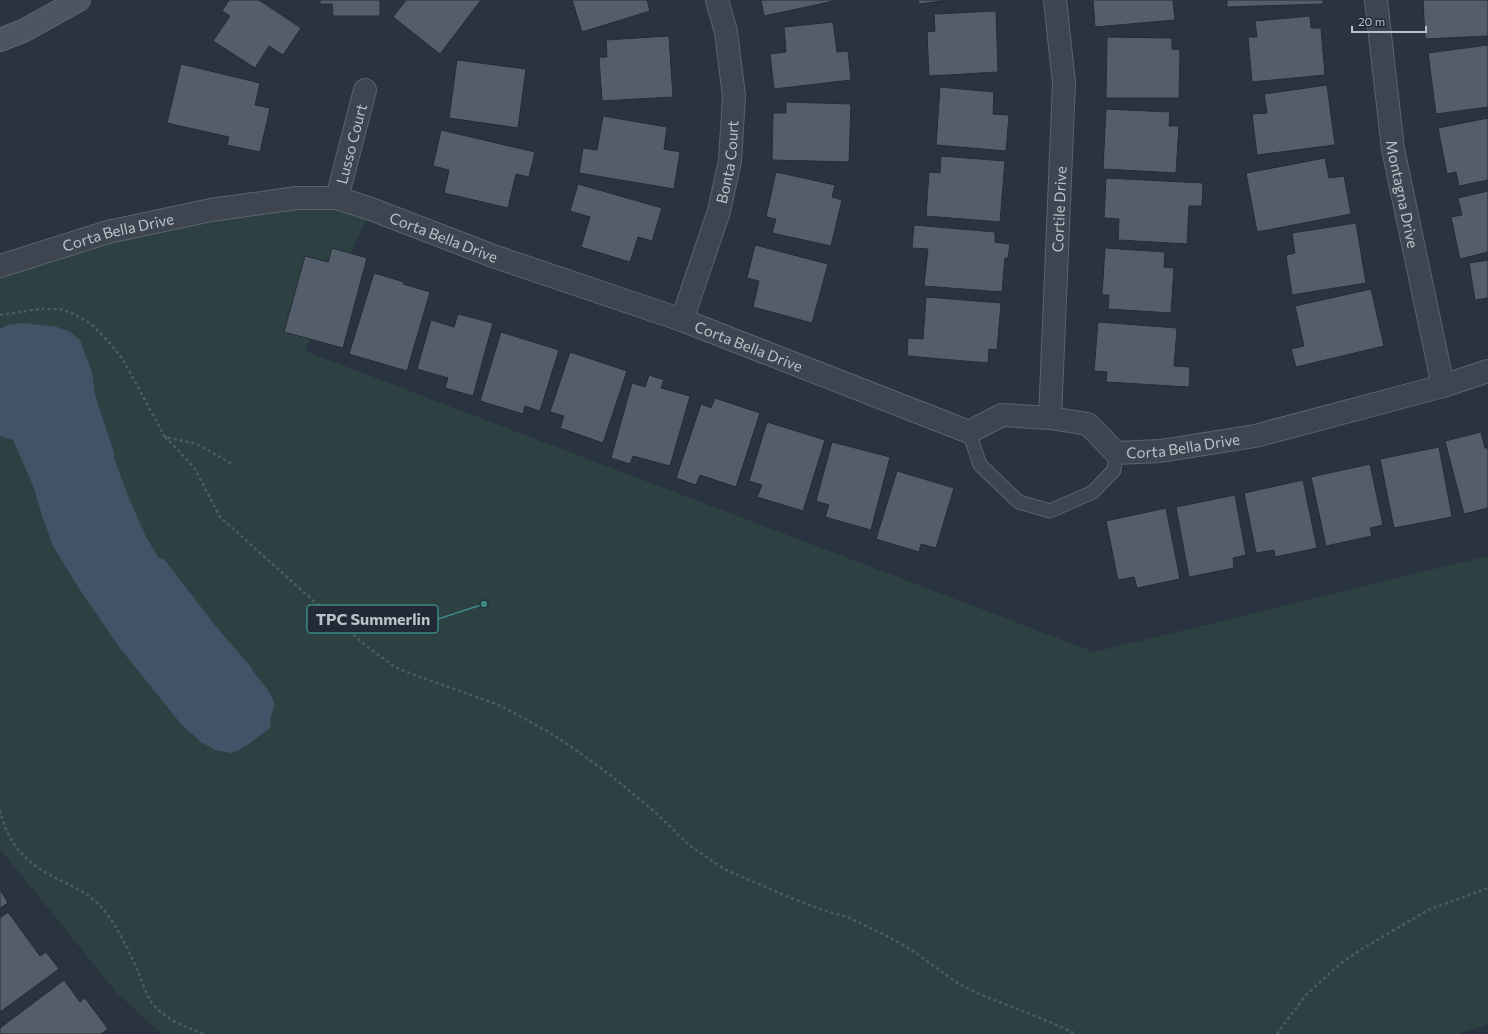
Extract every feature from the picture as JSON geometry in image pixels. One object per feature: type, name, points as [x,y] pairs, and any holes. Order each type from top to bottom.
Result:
[{"type":"street","points":[[0,40],[23,31],[79,0]]},
{"type":"street","name":"Bonta Court","points":[[682,320],[719,211],[730,161],[734,96],[726,32],[717,0]]},
{"type":"street","name":"Cortile Drive","points":[[1050,418],[1064,83],[1055,0]]},
{"type":"street","name":"Montagna Drive","points":[[1376,0],[1393,149],[1443,386]]},
{"type":"street","name":"Lusso Court","points":[[337,198],[365,90]]},
{"type":"street","name":"Corta Bella Drive","points":[[0,266],[108,232],[211,210],[297,198],[337,198],[493,256],[682,320],[969,432],[1002,415],[1050,418],[1088,424],[1116,453],[1160,451],[1255,436],[1443,386],[1488,371]]},
{"type":"lane","points":[[969,432],[980,465],[1019,502],[1050,511],[1093,492],[1114,470],[1116,453]]},
{"type":"path","points":[[0,315],[40,309],[60,309],[74,314],[90,324],[106,339],[122,358],[165,438],[195,469],[220,517],[326,612],[369,648],[395,667],[499,705],[547,731],[614,778],[655,812],[689,845],[724,869],[786,896],[820,909],[847,917],[907,947],[959,984],[979,994],[1076,1034]]},
{"type":"path","points":[[165,438],[197,444],[234,465]]},
{"type":"path","points":[[0,810],[10,840],[27,860],[50,875],[76,888],[103,908],[124,943],[152,1002],[170,1019],[204,1034]]},
{"type":"path","points":[[1277,1034],[1305,996],[1340,964],[1356,952],[1428,910],[1488,888]]},
{"type":"green space","points":[[297,198],[371,209],[305,351],[1094,652],[1488,556],[1488,1024],[1457,1034],[162,1034],[117,993],[0,849],[0,266]]},
{"type":"water","points":[[23,323],[57,327],[70,332],[80,340],[92,372],[95,395],[114,452],[117,466],[146,537],[158,558],[164,559],[218,629],[252,668],[268,690],[275,704],[270,719],[271,727],[239,750],[231,753],[215,750],[201,742],[181,724],[119,647],[78,587],[53,546],[34,488],[13,440],[0,436],[0,329],[8,325]]},
{"type":"building","points":[[229,0],[259,0],[301,28],[283,55],[269,46],[255,68],[213,41],[230,16],[222,11]]},
{"type":"building","points":[[320,0],[380,0],[380,16],[333,16],[332,4],[320,4]]},
{"type":"building","points":[[406,0],[481,0],[440,54],[393,17]]},
{"type":"building","points":[[572,0],[647,0],[650,11],[582,32]]},
{"type":"building","points":[[761,0],[834,0],[834,1],[764,16]]},
{"type":"building","points":[[918,0],[949,0],[919,4]]},
{"type":"building","points":[[1093,0],[1173,0],[1175,20],[1095,27]]},
{"type":"building","points":[[1227,0],[1323,0],[1323,4],[1227,7]]},
{"type":"building","points":[[1423,0],[1488,0],[1488,36],[1425,39]]},
{"type":"building","points":[[996,11],[998,72],[929,76],[927,32],[935,31],[934,14]]},
{"type":"building","points":[[1310,16],[1311,28],[1321,28],[1325,75],[1252,82],[1248,37],[1257,37],[1255,21]]},
{"type":"building","points":[[833,22],[837,52],[848,51],[851,80],[774,89],[770,54],[786,52],[784,27]]},
{"type":"building","points":[[669,36],[673,97],[602,101],[599,57],[607,57],[606,40]]},
{"type":"building","points":[[1107,37],[1172,38],[1172,49],[1180,50],[1179,98],[1106,98]]},
{"type":"building","points":[[1488,45],[1488,107],[1436,114],[1428,53]]},
{"type":"building","points":[[457,60],[526,69],[518,128],[449,118]]},
{"type":"building","points":[[181,64],[260,83],[255,105],[270,108],[260,152],[227,145],[229,137],[167,123]]},
{"type":"building","points":[[1327,85],[1335,145],[1257,155],[1252,114],[1267,113],[1264,94]]},
{"type":"building","points":[[940,87],[994,92],[993,114],[1009,115],[1006,151],[936,145]]},
{"type":"building","points":[[786,102],[851,104],[849,162],[772,160],[773,113],[786,113]]},
{"type":"building","points":[[1106,109],[1170,112],[1169,126],[1179,126],[1176,173],[1103,169]]},
{"type":"building","points":[[603,116],[667,127],[664,149],[680,152],[674,189],[579,173],[583,148],[597,150]]},
{"type":"building","points":[[1488,118],[1488,180],[1459,186],[1456,172],[1447,174],[1438,128]]},
{"type":"building","points":[[441,130],[535,152],[529,177],[516,174],[508,208],[444,193],[449,170],[433,166]]},
{"type":"building","points":[[941,156],[1005,161],[1000,222],[926,216],[929,172],[940,173]]},
{"type":"building","points":[[1325,158],[1329,178],[1344,176],[1351,214],[1257,232],[1246,173]]},
{"type":"building","points":[[776,172],[835,185],[832,197],[842,200],[831,246],[772,233],[776,219],[766,217]]},
{"type":"building","points":[[1106,178],[1203,183],[1202,206],[1189,206],[1187,244],[1118,240],[1119,219],[1104,218]]},
{"type":"building","points":[[578,184],[662,208],[652,241],[638,237],[630,262],[581,247],[590,217],[570,211]]},
{"type":"building","points":[[1488,191],[1488,252],[1460,259],[1451,217],[1462,215],[1458,198]]},
{"type":"building","points":[[1356,223],[1366,283],[1292,295],[1286,255],[1295,253],[1292,233]]},
{"type":"building","points":[[914,225],[995,232],[995,242],[1010,244],[1008,258],[1005,258],[1002,292],[924,286],[928,249],[912,248]]},
{"type":"building","points":[[755,245],[828,264],[812,323],[753,307],[759,281],[747,278]]},
{"type":"building","points":[[332,248],[367,258],[343,348],[284,332],[305,256],[328,262]]},
{"type":"building","points":[[1105,248],[1165,252],[1164,267],[1174,268],[1171,313],[1108,309],[1109,295],[1102,295]]},
{"type":"building","points":[[1488,260],[1488,298],[1475,300],[1469,263]]},
{"type":"building","points":[[374,273],[430,292],[407,371],[349,354]]},
{"type":"building","points":[[1371,289],[1384,346],[1296,367],[1291,349],[1304,346],[1295,306]]},
{"type":"building","points":[[926,297],[1001,303],[997,350],[989,349],[988,363],[907,356],[908,338],[923,339]]},
{"type":"building","points":[[458,314],[493,323],[473,396],[445,388],[448,378],[417,369],[431,320],[454,327]]},
{"type":"building","points":[[1098,322],[1177,328],[1174,366],[1190,367],[1189,387],[1106,382],[1107,372],[1094,371]]},
{"type":"building","points":[[501,332],[559,350],[540,411],[525,406],[523,414],[480,401]]},
{"type":"building","points":[[570,352],[627,371],[603,443],[560,428],[564,416],[550,412]]},
{"type":"building","points":[[649,375],[664,380],[661,388],[690,396],[670,466],[633,456],[630,464],[611,458],[632,383],[645,387]]},
{"type":"building","points":[[715,398],[760,413],[736,487],[700,475],[696,485],[676,478],[701,404],[711,408]]},
{"type":"building","points":[[767,422],[825,440],[803,511],[757,497],[762,485],[749,481]]},
{"type":"building","points":[[1481,432],[1485,448],[1488,448],[1488,508],[1464,514],[1445,441]]},
{"type":"building","points":[[832,442],[890,457],[871,530],[825,517],[829,505],[816,501]]},
{"type":"building","points":[[1439,447],[1452,517],[1394,528],[1380,459]]},
{"type":"building","points":[[1370,464],[1383,525],[1370,528],[1372,536],[1326,546],[1311,477]]},
{"type":"building","points":[[897,471],[954,488],[936,548],[921,544],[919,552],[876,539]]},
{"type":"building","points":[[1303,480],[1317,548],[1275,557],[1274,550],[1256,553],[1244,493]]},
{"type":"building","points":[[1235,495],[1246,555],[1233,558],[1234,568],[1189,577],[1176,507]]},
{"type":"building","points":[[1166,508],[1180,579],[1137,588],[1134,577],[1118,580],[1106,521]]},
{"type":"building","points":[[0,889],[8,903],[0,908]]},
{"type":"building","points":[[8,912],[40,956],[46,952],[59,969],[0,1012],[0,918]]},
{"type":"building","points":[[64,980],[80,1002],[85,998],[108,1029],[101,1034],[0,1034],[0,1028]]},
{"type":"place","name":"TPC Summerlin","points":[[484,604]]}]
